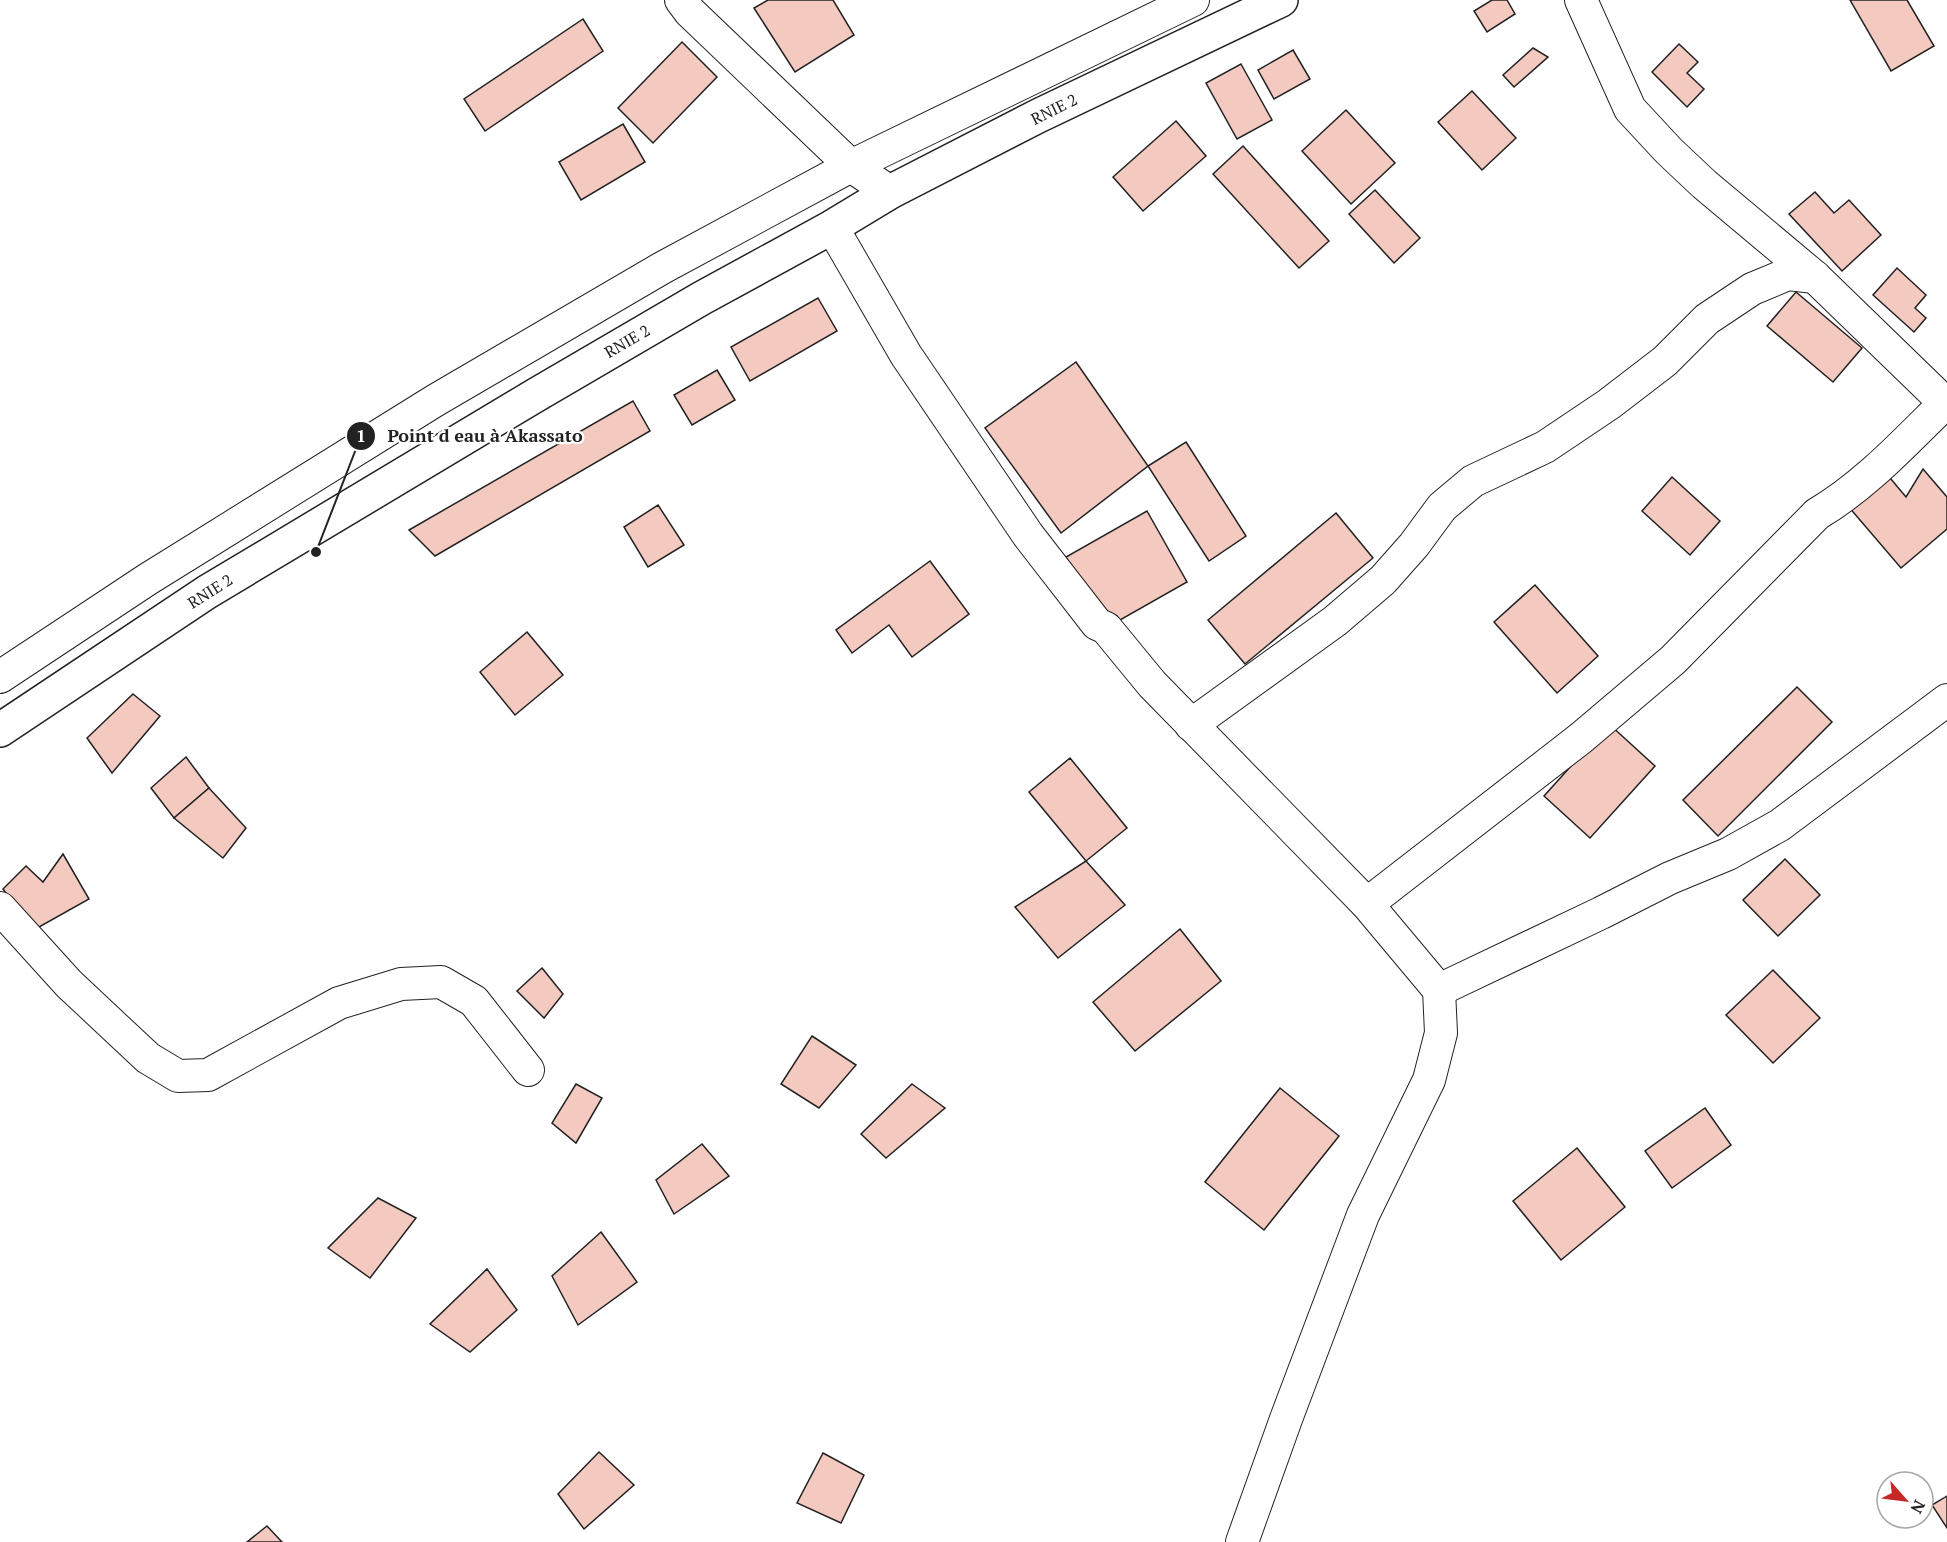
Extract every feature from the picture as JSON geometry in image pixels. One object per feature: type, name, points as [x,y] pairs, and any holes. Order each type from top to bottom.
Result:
[{"type":"highway","name":"RNIE 2","points":[[0,730],[207,592],[702,298],[832,227],[890,192],[1038,116],[1281,0]]},
{"type":"street","points":[[681,0],[690,12],[851,166],[890,192]]},
{"type":"street","points":[[0,677],[148,579],[436,400],[662,268],[851,166],[1193,0]]},
{"type":"street","points":[[1367,904],[1581,738],[1673,660],[1817,514],[1842,499],[1946,404],[1815,277],[1704,184],[1630,109],[1581,0]]},
{"type":"street","points":[[832,227],[906,355],[1028,535],[1097,624],[1106,628],[1152,684],[1367,904],[1439,990],[1442,1033],[1429,1080],[1363,1215],[1242,1542]]},
{"type":"street","points":[[1191,725],[1335,621],[1383,580],[1442,507],[1473,481],[1545,447],[1609,404],[1665,362],[1707,319],[1752,289],[1788,274],[1815,277]]},
{"type":"street","points":[[1439,990],[1670,878],[1728,854],[1780,825],[1947,700]]},
{"type":"street","points":[[0,908],[69,984],[148,1058],[178,1076],[208,1075],[339,1003],[401,984],[441,982],[474,1001],[528,1070]]},
{"type":"building","points":[[768,0],[833,0],[854,35],[795,72],[754,8]]},
{"type":"building","points":[[1492,0],[1507,0],[1515,14],[1487,32],[1474,11]]},
{"type":"building","points":[[1850,0],[1907,0],[1934,46],[1891,71]]},
{"type":"building","points":[[583,19],[603,51],[485,131],[464,99]]},
{"type":"building","points":[[682,42],[717,77],[653,143],[618,108]]},
{"type":"building","points":[[1679,44],[1698,62],[1687,73],[1704,89],[1687,107],[1652,72]]},
{"type":"building","points":[[1533,48],[1548,57],[1514,87],[1503,75]]},
{"type":"building","points":[[1293,50],[1310,79],[1274,99],[1258,70]]},
{"type":"building","points":[[1241,64],[1272,120],[1237,139],[1206,83]]},
{"type":"building","points":[[1472,91],[1516,138],[1482,170],[1438,122]]},
{"type":"building","points":[[1346,110],[1395,163],[1351,204],[1302,151]]},
{"type":"building","points":[[1176,121],[1206,156],[1143,211],[1113,177]]},
{"type":"building","points":[[623,124],[645,162],[581,200],[559,162]]},
{"type":"building","points":[[1243,146],[1329,241],[1299,268],[1213,174]]},
{"type":"building","points":[[1375,190],[1420,238],[1394,263],[1349,214]]},
{"type":"building","points":[[1815,192],[1834,213],[1849,200],[1881,235],[1842,271],[1789,214]]},
{"type":"building","points":[[1897,268],[1926,295],[1915,308],[1926,318],[1914,332],[1873,295]]},
{"type":"building","points":[[1796,292],[1862,348],[1833,382],[1767,326]]},
{"type":"building","points":[[818,298],[837,331],[750,381],[731,347]]},
{"type":"building","points":[[1076,362],[1148,466],[1061,533],[985,428]]},
{"type":"building","points":[[717,370],[735,400],[692,425],[674,395]]},
{"type":"building","points":[[633,401],[650,431],[435,556],[409,530]]},
{"type":"building","points":[[1186,442],[1246,536],[1209,561],[1148,466]]},
{"type":"building","points":[[1880,466],[1906,497],[1923,469],[1947,497],[1947,529],[1901,568],[1842,499]]},
{"type":"building","points":[[1672,477],[1720,521],[1690,555],[1642,511]]},
{"type":"building","points":[[658,505],[684,545],[648,567],[624,527]]},
{"type":"building","points":[[1147,511],[1187,582],[1106,628],[1066,557]]},
{"type":"building","points":[[1336,513],[1373,558],[1245,664],[1208,620]]},
{"type":"building","points":[[930,561],[969,614],[912,657],[889,625],[852,653],[836,630]]},
{"type":"building","points":[[1535,585],[1598,656],[1557,693],[1494,622]]},
{"type":"building","points":[[527,632],[563,675],[515,715],[480,672]]},
{"type":"building","points":[[1797,687],[1832,722],[1718,836],[1683,800]]},
{"type":"building","points":[[133,694],[160,716],[112,773],[87,738]]},
{"type":"building","points":[[1609,724],[1655,766],[1590,838],[1544,796]]},
{"type":"building","points":[[186,757],[209,788],[174,818],[151,788]]},
{"type":"building","points":[[1070,758],[1127,828],[1086,861],[1029,792]]},
{"type":"building","points":[[209,788],[246,828],[223,858],[174,818]]},
{"type":"building","points":[[63,854],[89,899],[32,931],[3,889],[26,866],[43,882]]},
{"type":"building","points":[[1785,859],[1820,895],[1778,936],[1743,900]]},
{"type":"building","points":[[1086,861],[1125,905],[1058,958],[1015,907]]},
{"type":"building","points":[[1180,929],[1221,981],[1135,1051],[1093,1002]]},
{"type":"building","points":[[542,968],[563,994],[544,1018],[517,991]]},
{"type":"building","points":[[1773,970],[1820,1018],[1773,1063],[1726,1015]]},
{"type":"building","points":[[812,1036],[856,1065],[819,1108],[781,1084]]},
{"type":"building","points":[[576,1084],[602,1098],[576,1143],[552,1123]]},
{"type":"building","points":[[912,1084],[945,1108],[886,1158],[861,1134]]},
{"type":"building","points":[[1280,1088],[1339,1136],[1264,1230],[1205,1182]]},
{"type":"building","points":[[1705,1108],[1731,1145],[1672,1188],[1645,1151]]},
{"type":"building","points":[[702,1144],[729,1176],[674,1214],[656,1180]]},
{"type":"building","points":[[1577,1148],[1625,1207],[1561,1260],[1513,1201]]},
{"type":"building","points":[[378,1198],[416,1218],[370,1278],[328,1248]]},
{"type":"building","points":[[601,1232],[637,1282],[578,1325],[552,1276]]},
{"type":"building","points":[[487,1269],[517,1310],[470,1352],[430,1324]]},
{"type":"building","points":[[599,1452],[634,1485],[584,1529],[558,1494]]},
{"type":"building","points":[[823,1453],[864,1475],[841,1523],[797,1503]]},
{"type":"building","points":[[1947,1496],[1947,1528],[1935,1510],[1935,1503]]},
{"type":"building","points":[[267,1526],[282,1542],[247,1542]]},
{"type":"place","name":"Point d eau à Akassato","points":[[316,552]]}]
